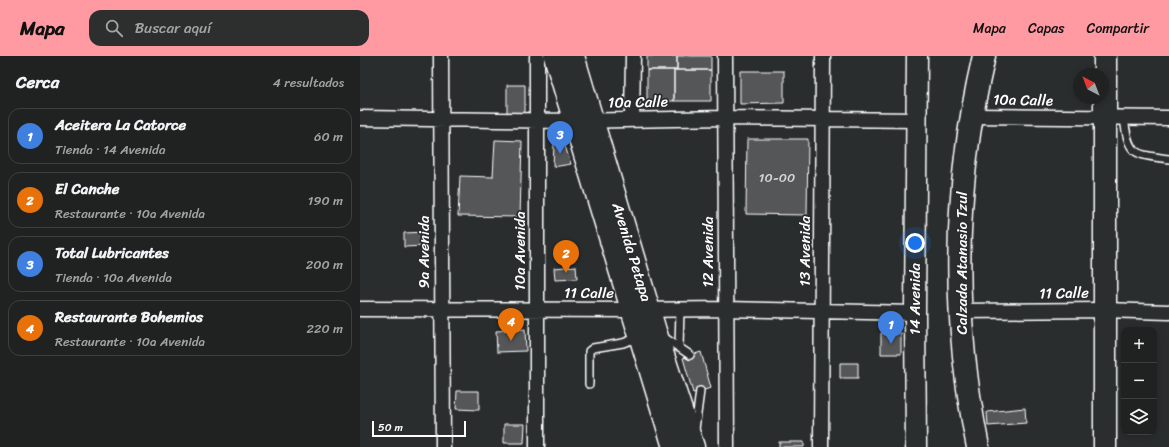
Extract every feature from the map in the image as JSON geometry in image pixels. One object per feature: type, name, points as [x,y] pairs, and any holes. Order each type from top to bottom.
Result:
[{"type":"main road","name":"Avenida Petapa","points":[[555,56],[584,121]]},
{"type":"main road","name":"Avenida Petapa","points":[[573,56],[584,121],[647,334],[687,446]]},
{"type":"main road","name":"14 Avenida","points":[[916,447],[915,313],[917,56]]},
{"type":"main road","name":"Calzada Atanasio Tzul","points":[[978,447],[963,362],[959,311],[959,230],[961,191],[972,116],[984,56]]},
{"type":"main road","points":[[1105,56],[1114,118],[1104,310],[1105,447]]},
{"type":"street","name":"9a Avenida","points":[[441,56],[440,119],[443,447]]},
{"type":"street","name":"10a Avenida","points":[[537,447],[538,56]]},
{"type":"street","points":[[632,120],[633,56]]},
{"type":"street","name":"12 Avenida","points":[[725,56],[724,118],[727,447]]},
{"type":"street","name":"13 Avenida","points":[[821,447],[823,56]]},
{"type":"street","name":"10a Calle","points":[[972,116],[1169,118]]},
{"type":"street","name":"10a Calle","points":[[360,118],[538,119],[584,121],[724,118],[917,120]]},
{"type":"street","name":"11 Calle","points":[[360,309],[726,309],[915,313]]},
{"type":"street","name":"11 Calle","points":[[959,311],[1104,310],[1169,312]]},
{"type":"lane","points":[[1114,118],[1126,137],[1130,148],[1138,155],[1169,159]]},
{"type":"lane","points":[[679,348],[680,309]]},
{"type":"lane","points":[[589,384],[589,351],[593,348],[623,343],[647,334],[679,348],[690,355]]},
{"type":"lane","points":[[687,446],[700,391]]},
{"type":"building","points":[[647,56],[677,56],[677,70],[647,70]]},
{"type":"building","points":[[677,56],[711,56],[711,70],[677,70]]},
{"type":"building","points":[[647,70],[674,70],[674,101],[647,101]]},
{"type":"building","points":[[674,70],[711,70],[711,101],[674,101]]},
{"type":"building","points":[[740,71],[784,71],[784,103],[740,104]]},
{"type":"building","points":[[507,85],[525,85],[525,115],[507,115]]},
{"type":"building","points":[[747,139],[808,139],[807,215],[746,214]]},
{"type":"building","points":[[495,140],[522,141],[520,217],[458,216],[460,176],[493,177]]},
{"type":"building","points":[[554,143],[564,143],[571,164],[553,167]]},
{"type":"building","points":[[426,232],[426,246],[404,247],[404,233]]},
{"type":"building","points":[[576,266],[577,279],[555,280],[554,268]]},
{"type":"building","points":[[525,329],[526,351],[497,352],[496,331]]},
{"type":"building","points":[[881,333],[901,333],[901,354],[881,354]]},
{"type":"building","points":[[701,352],[711,388],[693,393],[683,358]]},
{"type":"building","points":[[840,363],[858,363],[858,378],[840,378]]},
{"type":"building","points":[[457,391],[479,391],[479,410],[456,409]]},
{"type":"building","points":[[1025,408],[1026,423],[988,426],[987,412]]},
{"type":"building","points":[[504,424],[525,424],[524,443],[504,443]]},
{"type":"building","points":[[779,442],[804,442],[804,447],[779,447]]},
{"type":"place","name":"Total Lubricantes","points":[[560,154]]},
{"type":"place","name":"El Canche","points":[[566,273]]},
{"type":"place","name":"Restaurante Bohemios","points":[[511,341]]},
{"type":"place","name":"Aceitera La Catorce","points":[[891,344]]}]
